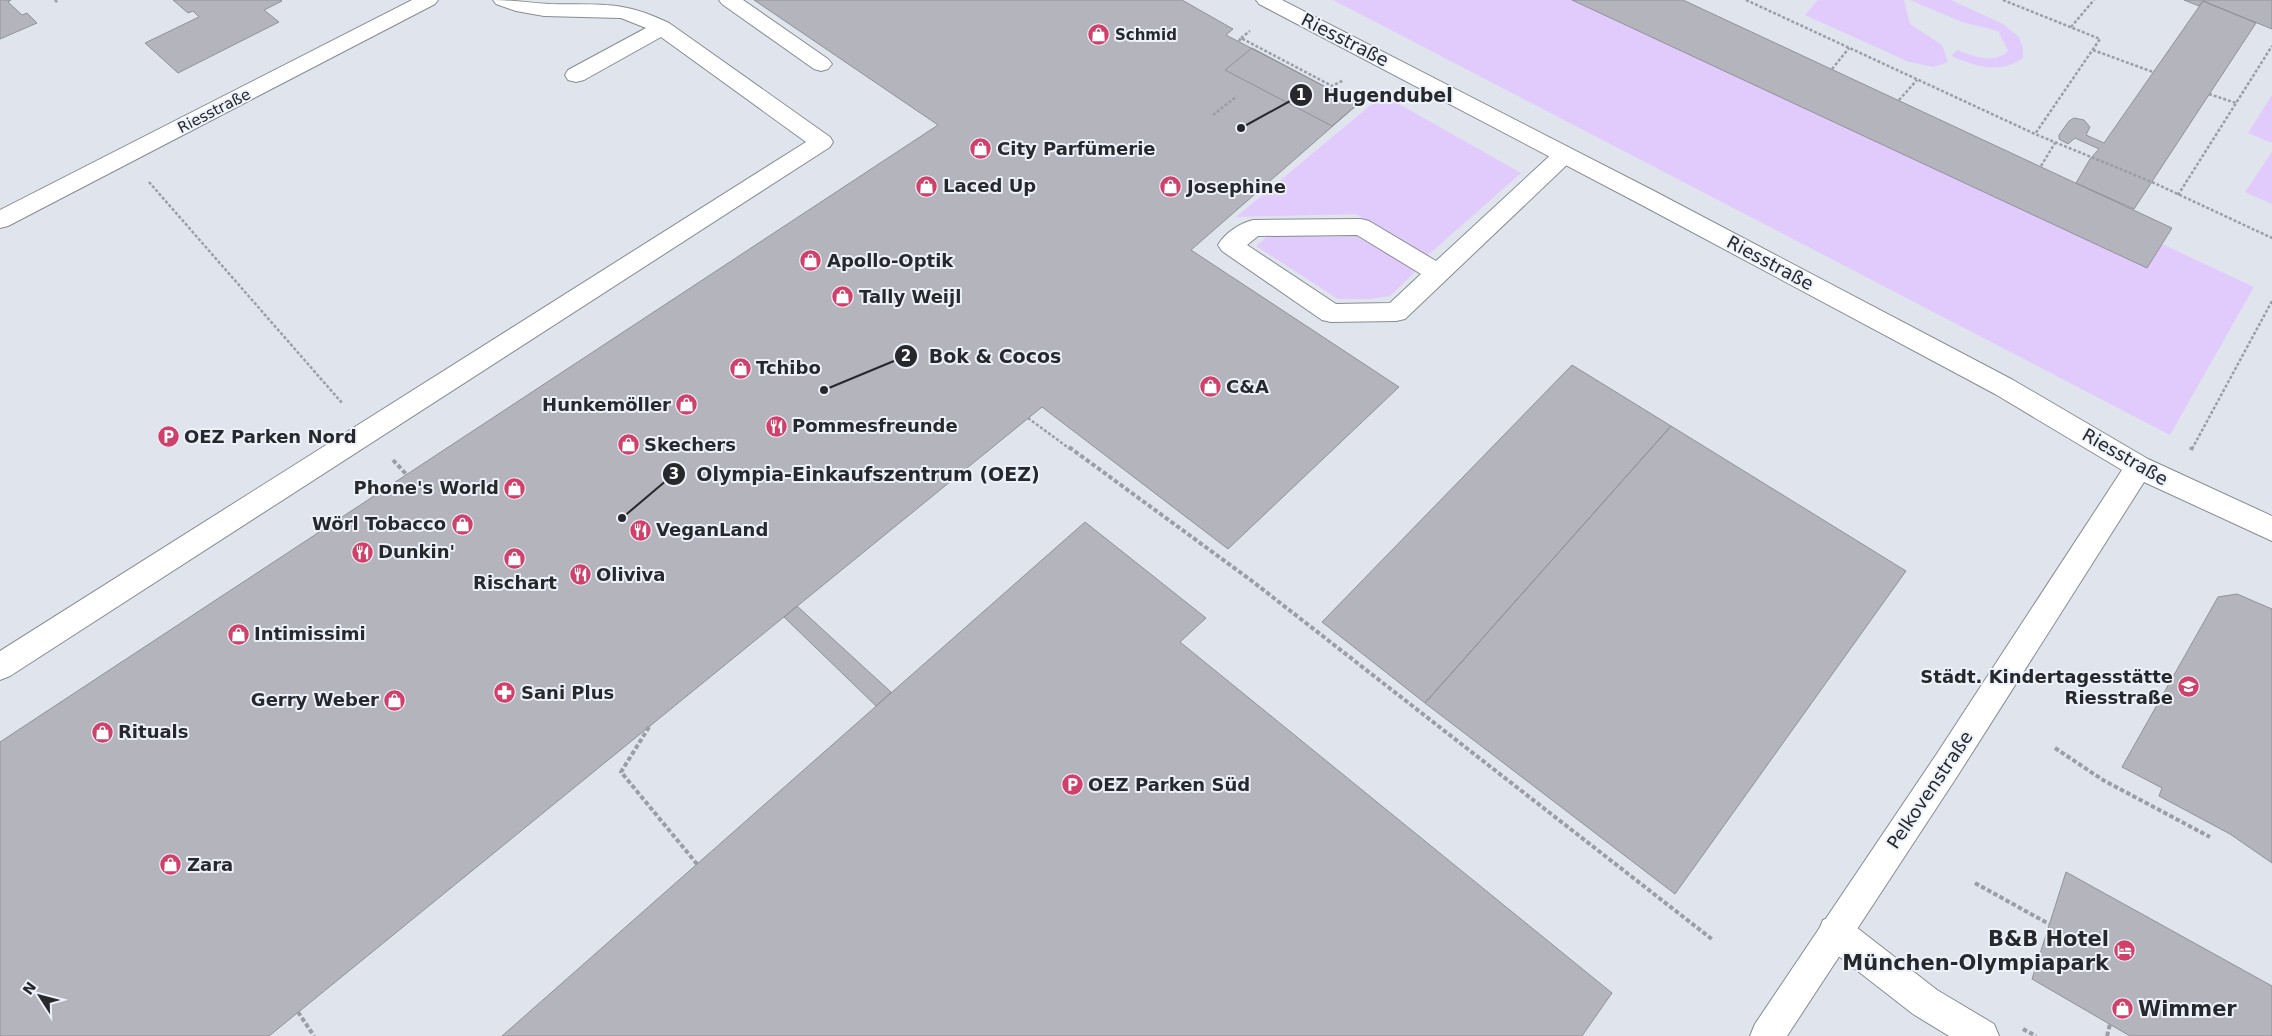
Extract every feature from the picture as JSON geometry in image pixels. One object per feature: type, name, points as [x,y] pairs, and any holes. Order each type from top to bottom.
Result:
[{"type":"street","name":"Riesstraße","points":[[0,220],[426,0]]},
{"type":"street","points":[[0,667],[822,142],[662,28],[636,15],[615,11],[532,9],[503,0]]},
{"type":"street","points":[[729,0],[821,64]]},
{"type":"street","name":"Riesstraße","points":[[1266,0],[1564,154],[2004,387],[2139,467],[2272,529]]},
{"type":"street","points":[[576,75],[662,28]]},
{"type":"street","points":[[1438,273],[1361,227],[1252,228],[1230,245],[1330,313],[1396,312],[1438,273],[1564,154]]},
{"type":"street","name":"Pelkovenstraße","points":[[1767,1036],[1947,765],[2139,467]]},
{"type":"street","points":[[1835,932],[1925,1002],[1982,1036]]},
{"type":"path","points":[[54,0],[58,3]]},
{"type":"path","points":[[1746,0],[2035,134],[2178,195],[2272,238]]},
{"type":"path","points":[[2003,0],[2100,39],[2035,134]]},
{"type":"path","points":[[2071,27],[2094,0]]},
{"type":"path","points":[[1256,26],[1240,40],[1332,86]]},
{"type":"path","points":[[2178,195],[2272,46]]},
{"type":"path","points":[[1832,69],[1849,48]]},
{"type":"path","points":[[2093,50],[2153,72]]},
{"type":"path","points":[[1899,100],[1917,80]]},
{"type":"path","points":[[2209,94],[2236,103]]},
{"type":"path","points":[[1213,115],[1237,96]]},
{"type":"path","points":[[2040,166],[2055,143]]},
{"type":"path","points":[[148,181],[367,432],[406,474]]},
{"type":"path","points":[[2191,451],[2272,301]]},
{"type":"path","points":[[1028,418],[1252,581],[1713,940]]},
{"type":"path","points":[[649,727],[621,772],[642,795],[696,864]]},
{"type":"path","points":[[2055,748],[2103,780],[2210,837]]},
{"type":"path","points":[[1975,883],[2049,924]]},
{"type":"path","points":[[298,1012],[314,1036]]},
{"type":"path","points":[[2107,1036],[2110,1024]]},
{"type":"shaded area","points":[[1333,0],[1572,0],[2147,268],[2162,244],[2254,287],[2170,435]]},
{"type":"shaded area","points":[[1818,0],[1904,0],[1910,24],[1942,45],[1948,62],[1934,67],[1909,62],[1805,15]]},
{"type":"shaded area","points":[[1910,0],[1951,0],[2003,24],[2019,37],[2023,48],[2023,58],[2005,66],[1987,67],[1978,66],[1951,56],[1957,50],[1976,57],[1996,58],[2008,51],[1998,31],[1962,22]]},
{"type":"shaded area","points":[[1383,95],[1521,173],[1426,257],[1356,214],[1236,217]]},
{"type":"shaded area","points":[[2272,95],[2272,143],[2248,133]]},
{"type":"shaded area","points":[[2272,152],[2272,204],[2245,192]]},
{"type":"shaded area","points":[[1269,235],[1358,237],[1416,271],[1390,296],[1370,299],[1338,299],[1256,246]]},
{"type":"building","points":[[0,0],[11,0],[8,2],[22,15],[27,13],[37,23],[0,39]]},
{"type":"building","points":[[173,0],[282,1],[264,10],[279,22],[178,73],[145,43],[199,17],[193,11],[188,13]]},
{"type":"building","points":[[754,0],[1182,0],[1233,29],[1226,35],[1358,104],[1191,250],[1399,387],[1228,549],[1042,407],[269,1036],[0,1036],[0,742],[938,125]]},
{"type":"building","points":[[1572,0],[1683,0],[2172,228],[2147,268]]},
{"type":"building","points":[[2184,0],[2272,0],[2272,29],[2203,1],[2199,6]]},
{"type":"building","points":[[2203,1],[2256,23],[2134,209],[2076,183],[2090,159],[2099,149],[2075,138],[2068,144],[2059,139],[2059,135],[2069,121],[2074,118],[2084,120],[2090,127],[2086,135],[2104,143]]},
{"type":"building","points":[[1252,48],[1358,104],[1332,126],[1225,70]]},
{"type":"building","points":[[1572,365],[1671,426],[1425,703],[1322,622]]},
{"type":"building","points":[[1671,426],[1906,571],[1675,894],[1425,703]]},
{"type":"building","name":"OEZ Parken Süd","points":[[1085,522],[1206,618],[1180,642],[1612,993],[1582,1036],[502,1036]]},
{"type":"building","points":[[2237,594],[2272,609],[2272,863],[2230,834],[2159,796],[2162,788],[2122,767],[2218,597]]},
{"type":"building","points":[[797,606],[891,692],[876,706],[784,617]]},
{"type":"building","name":"B&B Hotel München-Olympiapark","points":[[2066,872],[2272,986],[2272,1036],[2130,1036],[2032,979]]},
{"type":"place","name":"Schmid","points":[[1099,35]]},
{"type":"place","name":"Hugendubel","points":[[1241,128]]},
{"type":"place","name":"City Parfümerie","points":[[981,149]]},
{"type":"place","name":"Laced Up","points":[[927,186]]},
{"type":"place","name":"Josephine","points":[[1171,187]]},
{"type":"place","name":"Apollo-Optik","points":[[811,261]]},
{"type":"place","name":"Tally Weijl","points":[[843,297]]},
{"type":"place","name":"Tchibo","points":[[740,368]]},
{"type":"place","name":"C&A","points":[[1210,387]]},
{"type":"place","name":"Bok & Cocos","points":[[824,390]]},
{"type":"place","name":"Hunkemöller","points":[[687,405]]},
{"type":"place","name":"Pommesfreunde","points":[[776,426]]},
{"type":"place","name":"OEZ Parken Nord","points":[[168,437]]},
{"type":"place","name":"Skechers","points":[[628,445]]},
{"type":"place","name":"Phone's World","points":[[515,488]]},
{"type":"place","name":"Olympia-Einkaufszentrum (OEZ)","points":[[622,518]]},
{"type":"place","name":"Wörl Tobacco","points":[[462,524]]},
{"type":"place","name":"VeganLand","points":[[640,530]]},
{"type":"place","name":"Dunkin'","points":[[362,552]]},
{"type":"place","name":"Rischart","points":[[515,558]]},
{"type":"place","name":"Oliviva","points":[[580,575]]},
{"type":"place","name":"Intimissimi","points":[[238,634]]},
{"type":"place","name":"Städt. Kindertagesstätte Riesstraße","points":[[2189,687]]},
{"type":"place","name":"Sani Plus","points":[[505,693]]},
{"type":"place","name":"Gerry Weber","points":[[395,700]]},
{"type":"place","name":"Rituals","points":[[102,732]]},
{"type":"place","name":"OEZ Parken Süd","points":[[1072,785]]},
{"type":"place","name":"Zara","points":[[171,865]]},
{"type":"place","name":"B&B Hotel München-Olympiapark","points":[[2125,951]]},
{"type":"place","name":"Wimmer","points":[[2122,1009]]}]
